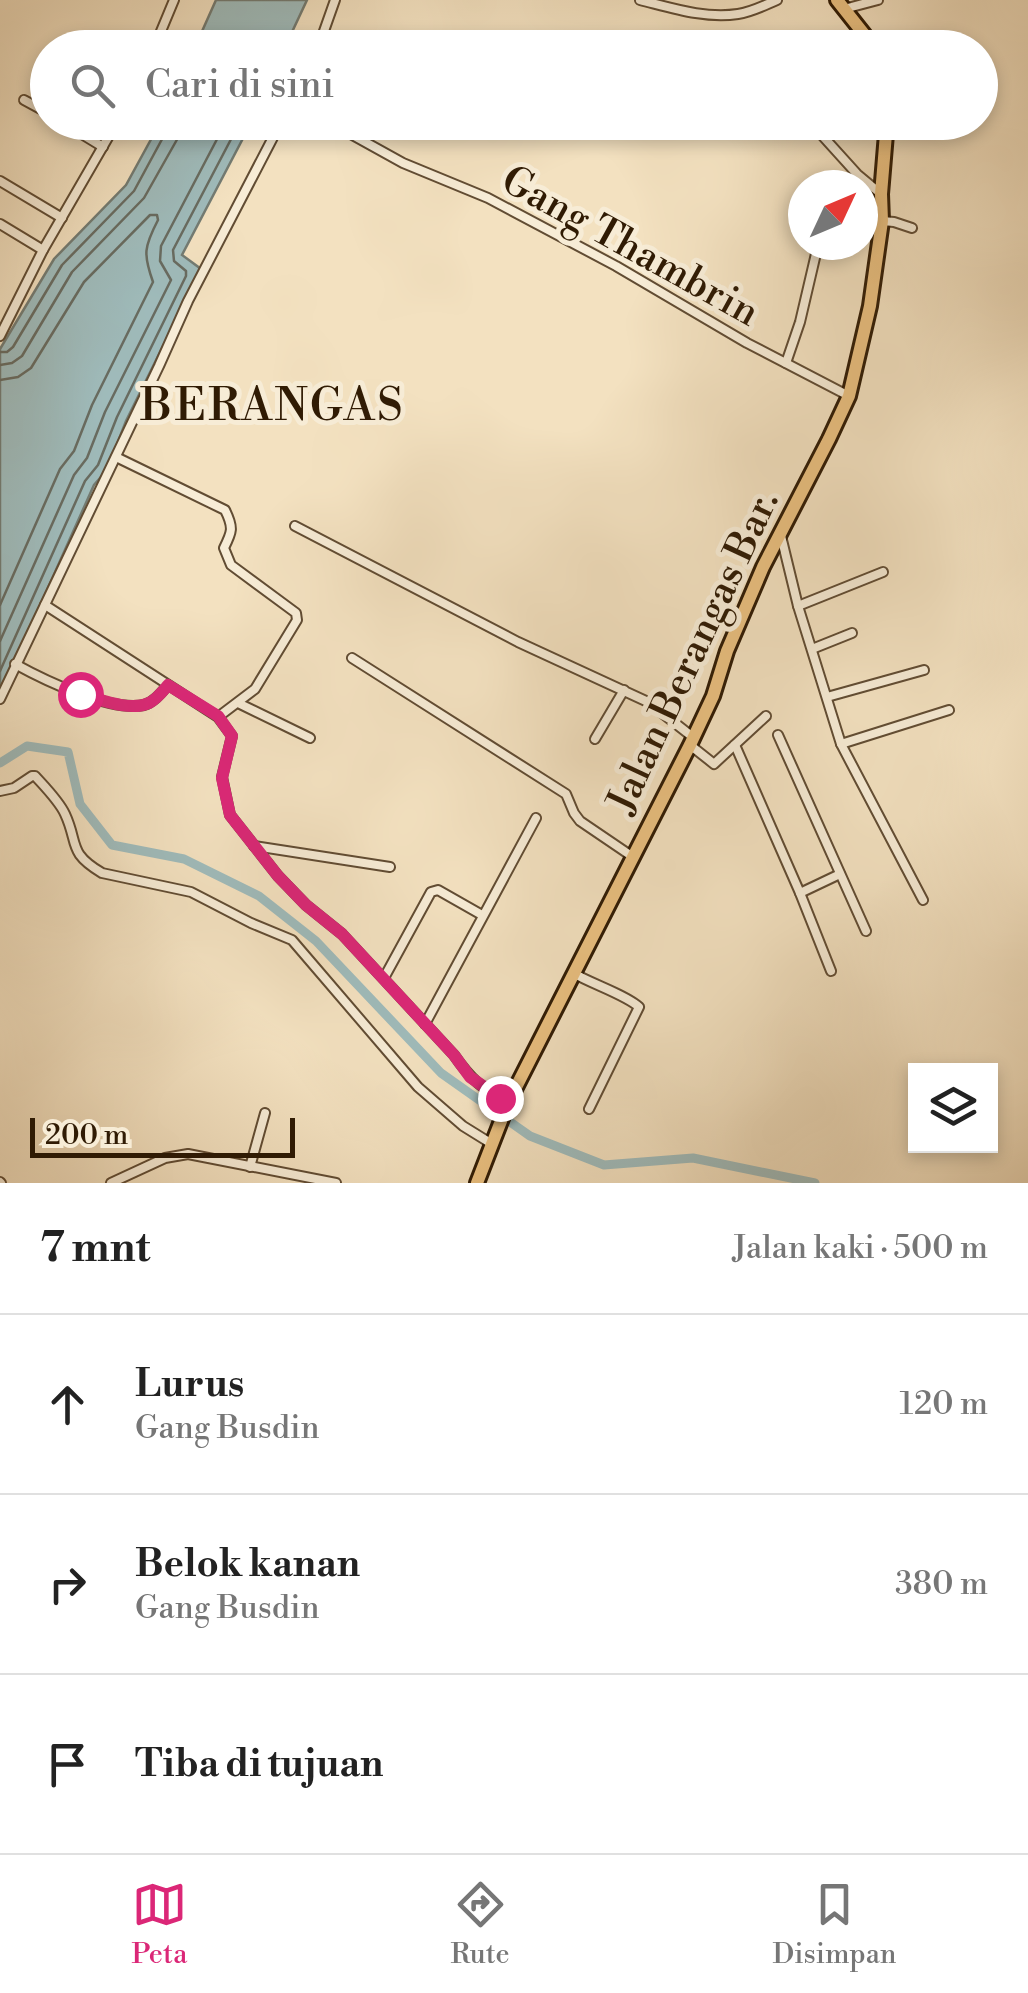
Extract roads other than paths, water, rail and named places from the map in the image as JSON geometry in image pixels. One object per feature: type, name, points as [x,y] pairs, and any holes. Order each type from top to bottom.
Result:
[{"type":"main road","points":[[840,5],[860,30]]},
{"type":"main road","name":"Jalan Berangas Bar.","points":[[476,1183],[506,1106],[692,741],[780,531],[849,396],[870,306],[882,222],[886,140]]},
{"type":"street","points":[[162,30],[174,0]]},
{"type":"street","points":[[324,30],[335,0]]},
{"type":"street","points":[[640,0],[688,13],[726,15],[749,12],[777,0]]},
{"type":"street","points":[[840,5],[878,0]]},
{"type":"street","points":[[24,100],[30,104]]},
{"type":"street","points":[[92,140],[103,147]]},
{"type":"street","points":[[0,336],[43,250],[107,140]]},
{"type":"street","points":[[0,698],[188,301],[272,140]]},
{"type":"street","name":"Gang Thambrin","points":[[361,140],[403,163],[488,198],[849,396]]},
{"type":"street","points":[[826,140],[881,194]]},
{"type":"street","points":[[0,181],[62,218]]},
{"type":"street","points":[[882,222],[912,228]]},
{"type":"street","points":[[0,224],[43,250]]},
{"type":"street","points":[[786,363],[814,260]]},
{"type":"street","points":[[116,457],[225,510],[232,531],[224,548],[230,565],[296,613],[297,620],[255,688],[218,716]]},
{"type":"street","points":[[295,526],[518,642],[648,702],[714,764],[766,716]]},
{"type":"street","points":[[780,531],[798,606],[842,744],[923,900]]},
{"type":"street","points":[[798,606],[883,572]]},
{"type":"street","points":[[45,605],[218,716],[232,736],[222,778],[230,815],[306,905],[342,934],[470,1077],[506,1106]]},
{"type":"street","points":[[812,648],[852,633]]},
{"type":"street","points":[[352,658],[566,794],[580,821],[633,857]]},
{"type":"street","points":[[16,664],[80,694],[124,704],[145,705],[168,685]]},
{"type":"street","points":[[827,698],[924,670]]},
{"type":"street","points":[[595,738],[624,690]]},
{"type":"street","points":[[238,703],[310,738]]},
{"type":"street","points":[[842,744],[948,710]]},
{"type":"street","points":[[778,735],[866,930]]},
{"type":"street","points":[[735,745],[830,971]]},
{"type":"street","points":[[0,791],[35,776],[66,815],[76,852],[91,866],[102,873],[191,892],[292,940],[418,1086],[463,1126],[494,1139]]},
{"type":"street","points":[[425,1024],[536,818]]},
{"type":"street","points":[[254,846],[390,867]]},
{"type":"street","points":[[800,893],[840,874]]},
{"type":"street","points":[[384,978],[431,892],[438,890],[482,915]]},
{"type":"street","points":[[573,974],[632,1000],[639,1007],[589,1109]]},
{"type":"street","points":[[250,1167],[266,1113]]},
{"type":"street","points":[[115,1182],[176,1154],[336,1183]]},
{"type":"water","points":[[216,0],[307,0],[293,30],[203,30]]},
{"type":"water","points":[[151,140],[242,140],[182,255],[201,269],[126,421],[107,470],[94,485],[0,695],[0,349],[54,259],[126,185]]},
{"type":"waterway","points":[[0,763],[27,746],[68,752],[80,804],[112,845],[184,859],[259,896],[316,941],[441,1073],[530,1136],[604,1165],[693,1158],[815,1183]]},
{"type":"district","name":"BERANGAS","points":[[273,404]]}]
